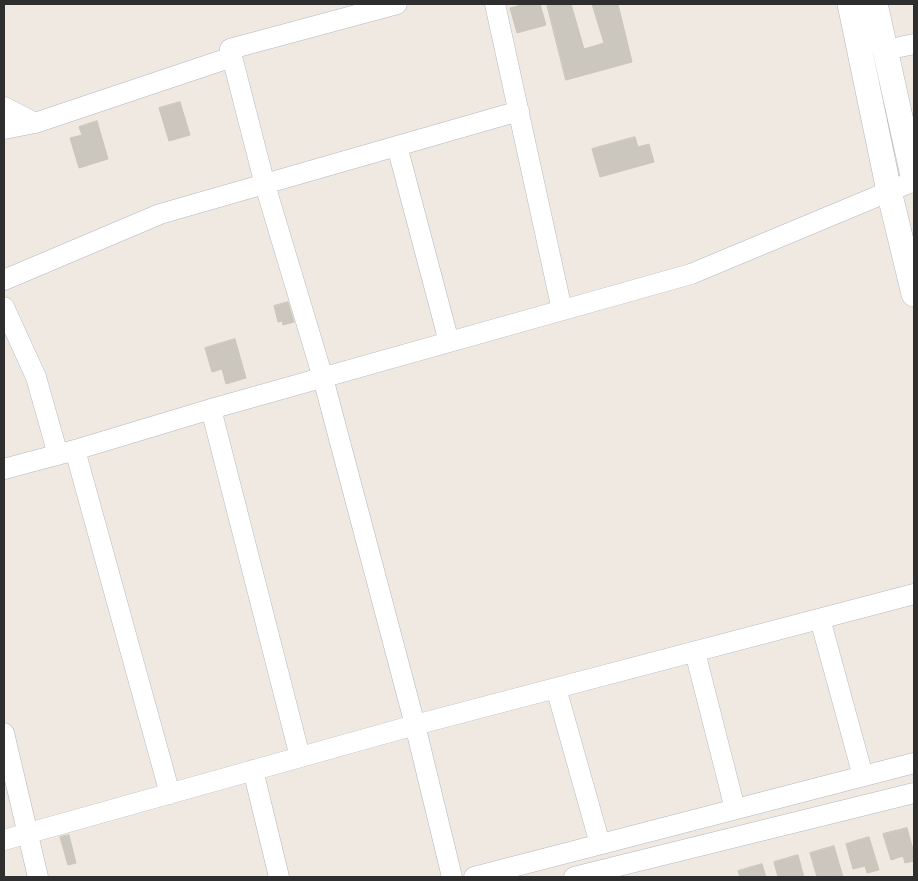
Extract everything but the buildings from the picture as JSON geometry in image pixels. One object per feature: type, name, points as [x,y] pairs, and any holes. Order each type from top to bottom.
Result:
[{"type":"street","points":[[398,4],[230,48],[265,185],[323,378],[415,725],[452,877]]},
{"type":"street","points":[[495,4],[562,310]]},
{"type":"street","points":[[850,4],[889,191],[914,294]]},
{"type":"street","points":[[4,469],[67,453],[211,409],[691,274],[914,181],[875,4]]},
{"type":"street","points":[[886,50],[914,44]]},
{"type":"street","points":[[4,128],[35,123],[232,57]]},
{"type":"street","points":[[4,107],[35,123]]},
{"type":"street","points":[[4,280],[160,214],[519,111]]},
{"type":"street","points":[[397,146],[449,342]]},
{"type":"street","points":[[4,307],[36,377],[67,453],[170,794]]},
{"type":"street","points":[[211,409],[300,757]]},
{"type":"street","points":[[4,840],[415,725],[914,594]]},
{"type":"street","points":[[820,619],[863,776]]},
{"type":"street","points":[[694,652],[735,809]]},
{"type":"street","points":[[556,688],[600,844]]},
{"type":"street","points":[[4,733],[38,877]]},
{"type":"street","points":[[474,877],[914,763]]},
{"type":"street","points":[[253,770],[280,877]]},
{"type":"street","points":[[574,877],[610,873],[914,793]]}]
